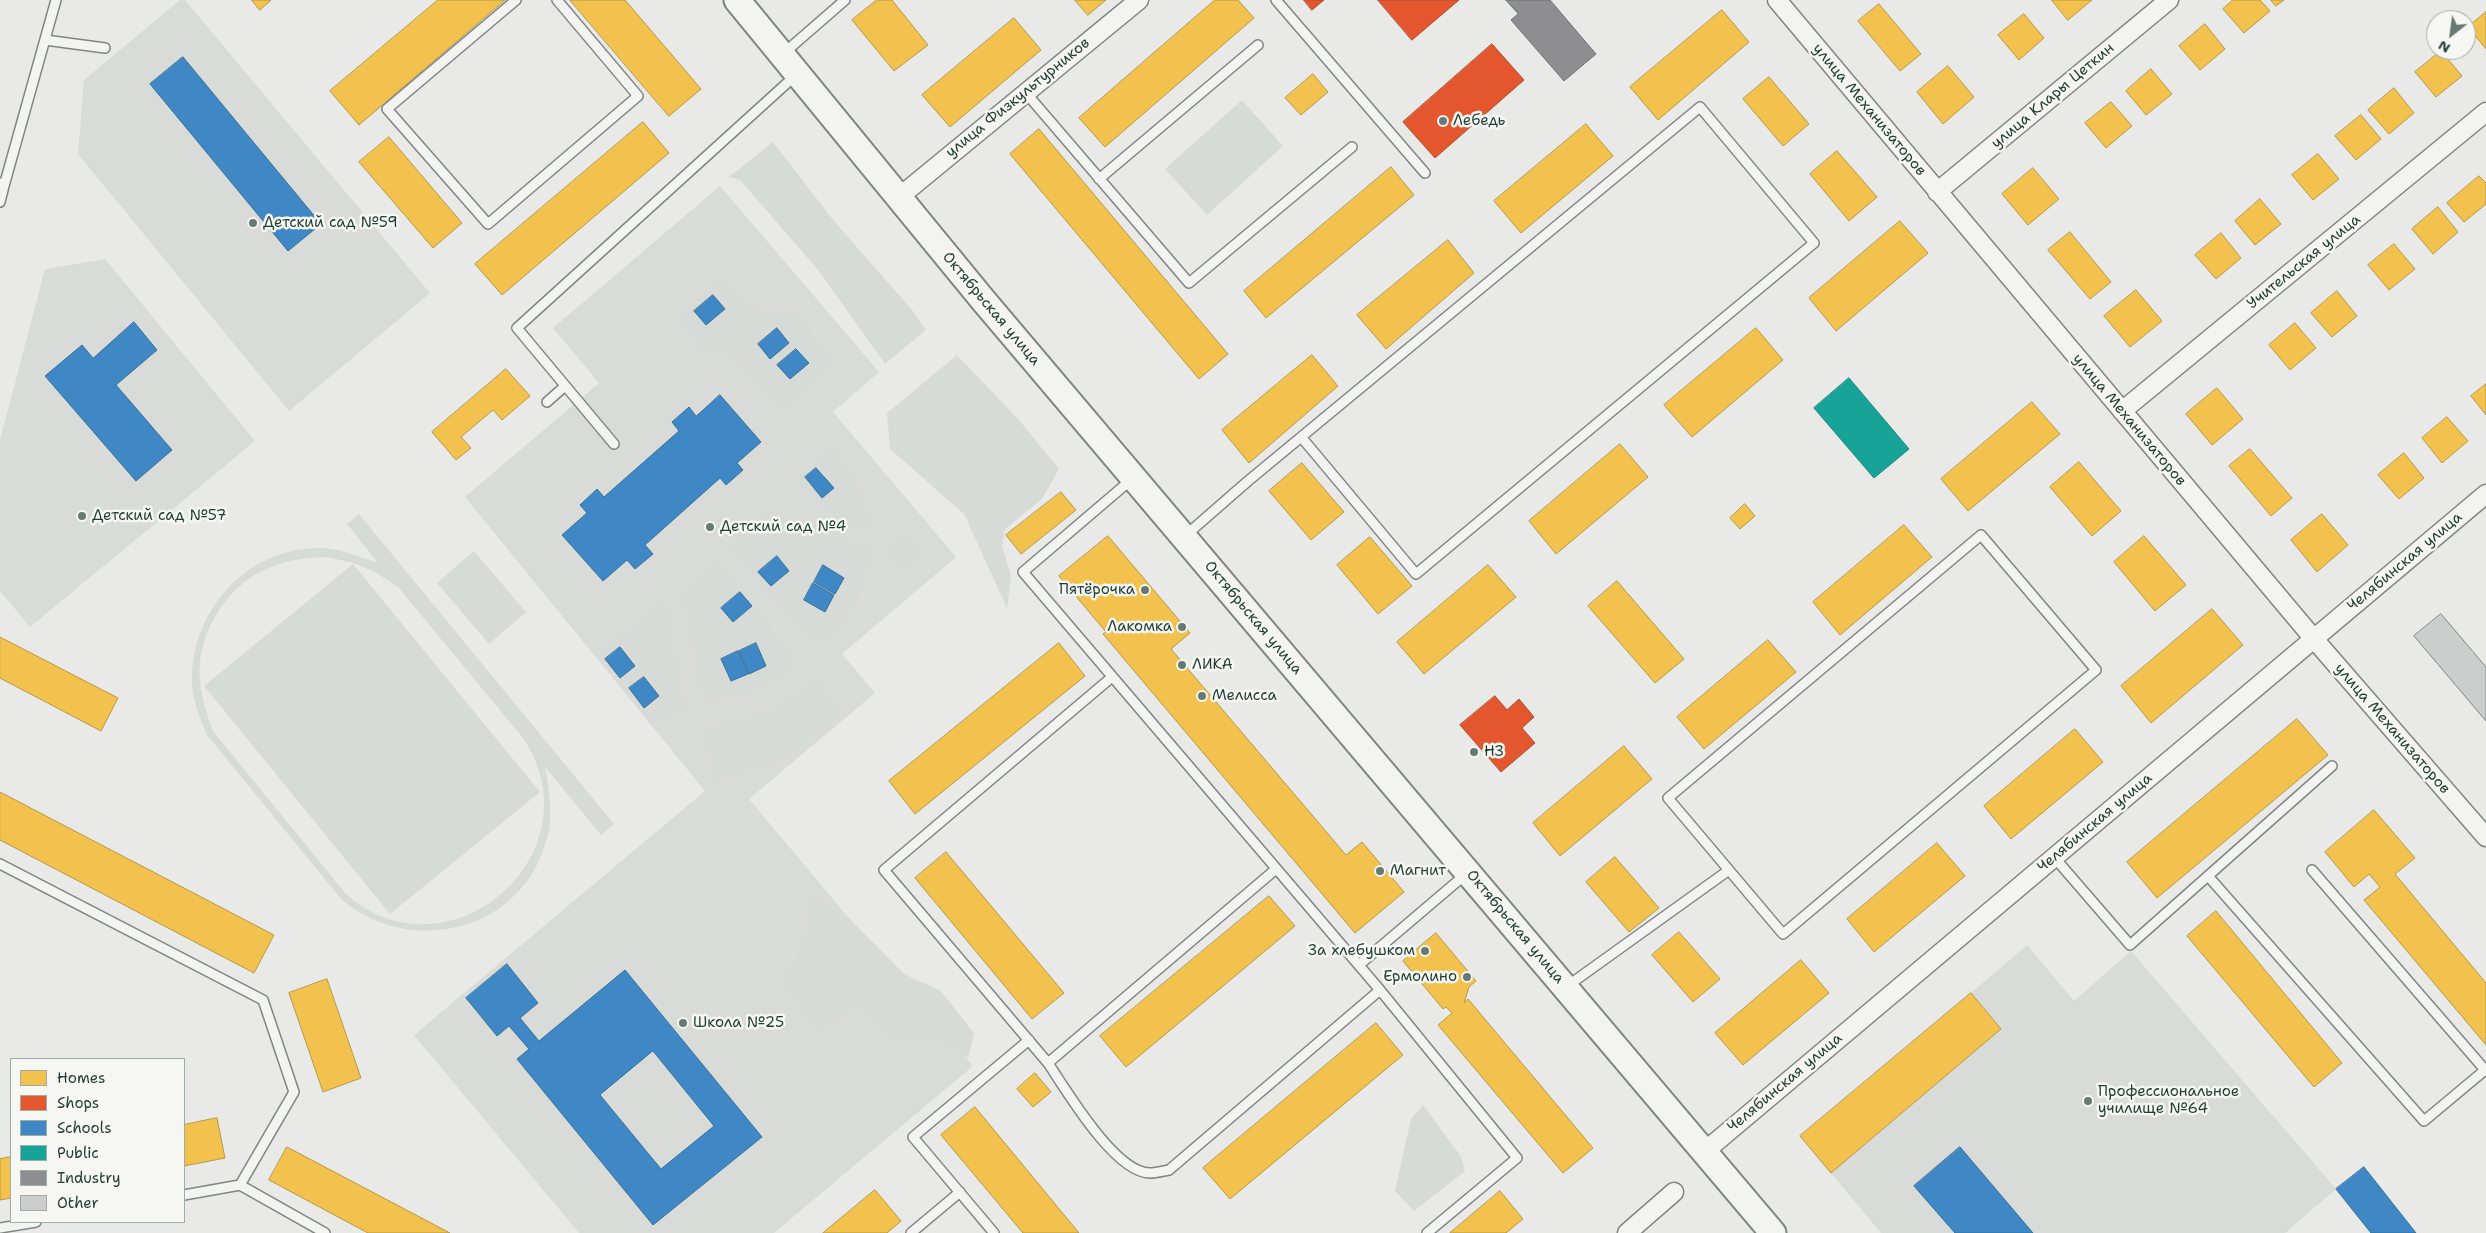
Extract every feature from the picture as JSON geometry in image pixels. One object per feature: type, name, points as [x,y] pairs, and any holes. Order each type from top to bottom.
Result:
[{"type":"main road","name":"Октябрьская улица","points":[[737,0],[898,198],[1773,1233]]},
{"type":"street","name":"улица Физкультурников","points":[[898,198],[1139,0]]},
{"type":"street","name":"улица Механизаторов","points":[[1777,0],[2314,639],[2486,837]]},
{"type":"street","name":"улица Клары Цеткин","points":[[1937,192],[2169,0]]},
{"type":"street","name":"Учительская улица","points":[[2122,411],[2486,112]]},
{"type":"street","name":"Челябинская улица","points":[[1704,1152],[2486,494]]},
{"type":"street","points":[[1627,1233],[1674,1192]]},
{"type":"lane","points":[[0,202],[2,184],[56,0]]},
{"type":"lane","points":[[516,0],[387,109],[488,224],[638,96],[557,0]]},
{"type":"lane","points":[[614,444],[516,328],[790,65],[845,0]]},
{"type":"lane","points":[[1276,0],[1425,172]]},
{"type":"lane","points":[[45,40],[106,48]]},
{"type":"lane","points":[[1099,179],[1258,45]]},
{"type":"lane","points":[[1026,93],[1189,283],[1352,147]]},
{"type":"lane","points":[[1184,536],[1248,480],[1302,438],[1700,107],[1814,243],[1416,574],[1302,438]]},
{"type":"lane","points":[[547,402],[565,386]]},
{"type":"lane","points":[[1134,477],[1023,572],[1359,965],[1517,1158],[1426,1233]]},
{"type":"lane","points":[[1981,534],[2096,670],[1783,934],[1729,870],[1668,798],[1981,534]]},
{"type":"lane","points":[[1112,677],[884,870],[1048,1063],[1103,1141],[1123,1162],[1148,1173],[1169,1170],[1380,990]]},
{"type":"lane","points":[[2054,857],[2130,945],[2332,766]]},
{"type":"lane","points":[[0,864],[263,1000],[294,1092],[240,1185]]},
{"type":"lane","points":[[1048,1063],[1276,869]]},
{"type":"lane","points":[[1566,987],[1729,870]]},
{"type":"lane","points":[[2208,876],[2424,1121],[2486,1071],[2312,870]]},
{"type":"lane","points":[[1359,965],[1468,872]]},
{"type":"lane","points":[[994,1233],[913,1137],[1029,1040]]},
{"type":"lane","points":[[185,1195],[240,1185],[325,1233]]},
{"type":"lane","points":[[910,1233],[960,1192]]},
{"type":"lane","points":[[0,1228],[30,1223]]},
{"type":"shaded area","name":"Детский сад №59","points":[[180,0],[185,0],[430,293],[289,411],[78,154],[84,80]]},
{"type":"shaded area","points":[[1242,100],[1283,146],[1207,215],[1165,169]]},
{"type":"shaded area","points":[[773,142],[834,221],[913,311],[926,330],[885,364],[819,271],[740,180],[729,177]]},
{"type":"shaded area","points":[[720,186],[879,372],[833,412],[956,557],[842,654],[875,693],[749,799],[973,1066],[774,1233],[579,1233],[414,1035],[705,791],[465,497],[599,383],[553,328]]},
{"type":"shaded area","name":"Детский сад №57","points":[[105,259],[255,441],[30,627],[0,591],[0,440],[45,269]]},
{"type":"shaded area","points":[[722,279],[747,309],[794,314],[835,362],[784,410],[730,352],[705,352],[678,319]]},
{"type":"shaded area","points":[[957,355],[1019,420],[1059,469],[1042,499],[1005,529],[1002,546],[1011,576],[1007,608],[964,514],[890,449],[887,413]]},
{"type":"shaded area","points":[[831,447],[854,479],[870,527],[859,527],[839,519],[822,503],[800,476]]},
{"type":"shaded area","points":[[767,512],[871,550],[858,596],[832,635],[815,643],[730,547]]},
{"type":"shaded area","points":[[359,514],[614,824],[601,835],[545,767],[550,796],[550,825],[545,845],[531,875],[511,899],[486,916],[458,927],[428,931],[397,927],[368,917],[341,899],[207,735],[196,706],[192,684],[195,650],[203,626],[215,604],[231,585],[251,569],[273,557],[297,550],[331,549],[378,563],[347,524]],"holes":[[[323,557],[363,567],[398,587],[523,738],[542,781],[542,824],[528,862],[502,893],[468,915],[428,924],[386,918],[346,894],[213,731],[202,693],[200,662],[209,628],[218,612],[241,585],[255,575],[284,563]]]},
{"type":"shaded area","points":[[905,540],[914,543],[917,552],[914,561],[905,564],[896,561],[893,552],[896,543]]},
{"type":"shaded area","points":[[474,551],[526,612],[489,644],[437,583]]},
{"type":"shaded area","points":[[716,562],[794,658],[783,673],[747,695],[704,700],[683,592]]},
{"type":"shaded area","points":[[353,564],[540,792],[390,914],[204,686]]},
{"type":"shaded area","points":[[664,601],[684,709],[654,721],[601,654]]},
{"type":"shaded area","points":[[814,680],[843,713],[788,758],[715,780],[705,729],[776,711]]},
{"type":"shaded area","points":[[812,896],[848,917],[904,974],[941,991],[974,1033],[968,1058],[937,1035],[894,1040],[858,1003],[818,1030],[783,980],[804,947]]},
{"type":"shaded area","name":"Профессиональное училище №64","points":[[2027,945],[2074,1001],[2131,951],[2336,1189],[2285,1233],[1881,1233],[1831,1173],[2001,1029],[1971,993]]},
{"type":"shaded area","points":[[1423,1105],[1460,1155],[1465,1171],[1414,1211],[1395,1191],[1411,1119]]},
{"type":"building: Homes","points":[[252,0],[271,0],[260,10]]},
{"type":"building: Homes","points":[[438,0],[505,0],[359,125],[330,91]]},
{"type":"building: Homes","points":[[570,0],[625,0],[701,89],[669,116]]},
{"type":"building: Homes","points":[[877,0],[892,0],[928,45],[894,71],[852,20]]},
{"type":"building: Homes","points":[[1075,0],[1106,0],[1088,15]]},
{"type":"building: Homes","points":[[1215,0],[1238,0],[1254,18],[1105,147],[1079,118]]},
{"type":"building: Homes","points":[[2052,0],[2092,0],[2068,20]]},
{"type":"building: Homes","points":[[2233,0],[2260,0],[2270,11],[2244,33],[2223,9]]},
{"type":"building: Homes","points":[[2271,0],[2284,0],[2276,6]]},
{"type":"building: Homes","points":[[1879,4],[1921,54],[1900,71],[1858,21]]},
{"type":"building: Homes","points":[[1722,10],[1749,42],[1658,120],[1630,87]]},
{"type":"building: Homes","points":[[2486,12],[2486,49],[2476,37],[2476,20]]},
{"type":"building: Homes","points":[[2024,14],[2044,38],[2019,60],[1998,35]]},
{"type":"building: Homes","points":[[1014,18],[1041,50],[950,127],[922,95]]},
{"type":"building: Homes","points":[[2205,24],[2225,49],[2200,70],[2179,46]]},
{"type":"building: Homes","points":[[2430,60],[2449,60],[2462,76],[2436,97],[2415,72]]},
{"type":"building: Homes","points":[[1948,66],[1974,97],[1943,124],[1917,92]]},
{"type":"building: Homes","points":[[2151,69],[2172,94],[2146,115],[2126,91]]},
{"type":"building: Homes","points":[[1313,74],[1328,92],[1301,115],[1285,98]]},
{"type":"building: Homes","points":[[1769,77],[1809,124],[1783,146],[1743,99]]},
{"type":"building: Homes","points":[[2394,88],[2414,113],[2389,134],[2368,110]]},
{"type":"building: Homes","points":[[2111,102],[2132,126],[2106,148],[2085,123]]},
{"type":"building: Homes","points":[[2361,115],[2381,139],[2356,160],[2335,136]]},
{"type":"building: Homes","points":[[643,122],[669,153],[502,295],[475,264]]},
{"type":"building: Homes","points":[[1586,124],[1613,156],[1521,233],[1494,201]]},
{"type":"building: Homes","points":[[1039,129],[1228,354],[1199,379],[1010,154]]},
{"type":"building: Homes","points":[[389,137],[462,223],[433,248],[359,162]]},
{"type":"building: Homes","points":[[1837,151],[1877,197],[1849,221],[1810,174]]},
{"type":"building: Homes","points":[[2318,154],[2339,179],[2313,200],[2292,175]]},
{"type":"building: Homes","points":[[1391,167],[1414,195],[1266,318],[1244,291]]},
{"type":"building: Homes","points":[[2033,168],[2059,199],[2028,225],[2002,194]]},
{"type":"building: Homes","points":[[2479,176],[2486,183],[2486,204],[2464,222],[2447,203]]},
{"type":"building: Homes","points":[[2260,199],[2281,224],[2255,245],[2235,221]]},
{"type":"building: Homes","points":[[2438,207],[2458,232],[2433,254],[2412,229]]},
{"type":"building: Homes","points":[[1900,221],[1928,253],[1836,331],[1809,298]]},
{"type":"building: Homes","points":[[2070,232],[2111,282],[2090,299],[2048,250]]},
{"type":"building: Homes","points":[[2221,233],[2241,258],[2216,279],[2195,255]]},
{"type":"building: Homes","points":[[1448,240],[1474,273],[1386,349],[1357,315]]},
{"type":"building: Homes","points":[[2394,244],[2415,269],[2389,290],[2368,265]]},
{"type":"building: Homes","points":[[2136,290],[2162,321],[2130,347],[2104,316]]},
{"type":"building: Homes","points":[[2337,291],[2357,316],[2332,337],[2311,313]]},
{"type":"building: Homes","points":[[2295,323],[2316,348],[2290,370],[2269,345]]},
{"type":"building: Homes","points":[[1756,328],[1783,360],[1692,437],[1664,405]]},
{"type":"building: Homes","points":[[1312,355],[1338,386],[1249,463],[1222,430]]},
{"type":"building: Homes","points":[[506,369],[530,396],[502,420],[493,410],[461,437],[471,448],[456,460],[432,432]]},
{"type":"building: Homes","points":[[2486,384],[2486,415],[2471,396]]},
{"type":"building: Homes","points":[[2217,388],[2243,419],[2212,445],[2186,414]]},
{"type":"building: Homes","points":[[2032,402],[2060,434],[1968,511],[1941,479]]},
{"type":"building: Homes","points":[[2447,417],[2468,441],[2442,463],[2422,438]]},
{"type":"building: Homes","points":[[1620,444],[1648,477],[1556,554],[1529,521]]},
{"type":"building: Homes","points":[[2250,449],[2292,498],[2271,516],[2229,466]]},
{"type":"building: Homes","points":[[2404,453],[2424,478],[2399,499],[2378,475]]},
{"type":"building: Homes","points":[[2079,462],[2121,511],[2092,536],[2050,487]]},
{"type":"building: Homes","points":[[1302,463],[1344,512],[1311,540],[1269,491]]},
{"type":"building: Homes","points":[[1061,492],[1076,510],[1021,554],[1006,535]]},
{"type":"building: Homes","points":[[1745,504],[1755,516],[1740,529],[1730,518]]},
{"type":"building: Homes","points":[[2322,514],[2348,545],[2317,572],[2291,540]]},
{"type":"building: Homes","points":[[1904,525],[1932,557],[1840,635],[1813,602]]},
{"type":"building: Homes","points":[[1108,536],[1190,633],[1171,649],[1346,855],[1362,842],[1404,892],[1355,933],[1103,634],[1106,632],[1059,576]]},
{"type":"building: Homes","points":[[2144,536],[2186,585],[2155,611],[2114,562]]},
{"type":"building: Homes","points":[[1370,537],[1412,586],[1378,614],[1337,565]]},
{"type":"building: Homes","points":[[1488,565],[1516,597],[1424,674],[1397,642]]},
{"type":"building: Homes","points":[[1617,581],[1684,659],[1655,683],[1588,606]]},
{"type":"building: Homes","points":[[2212,609],[2243,645],[2151,723],[2121,686]]},
{"type":"building: Homes","points":[[0,637],[118,698],[101,731],[0,678]]},
{"type":"building: Homes","points":[[1768,640],[1796,672],[1704,749],[1677,717]]},
{"type":"building: Homes","points":[[1059,643],[1085,676],[915,814],[889,781]]},
{"type":"building: Homes","points":[[2297,719],[2328,755],[2157,898],[2127,862]]},
{"type":"building: Homes","points":[[2075,729],[2103,762],[2011,839],[1984,806]]},
{"type":"building: Homes","points":[[1624,746],[1652,779],[1560,856],[1533,823]]},
{"type":"building: Homes","points":[[0,792],[274,935],[254,973],[0,840]]},
{"type":"building: Homes","points":[[2374,810],[2415,858],[2395,874],[2486,983],[2486,1045],[2364,900],[2380,887],[2369,874],[2354,887],[2325,852]]},
{"type":"building: Homes","points":[[1937,843],[1965,876],[1874,952],[1847,919]]},
{"type":"building: Homes","points":[[946,852],[1064,993],[1032,1019],[915,878]]},
{"type":"building: Homes","points":[[1615,857],[1659,908],[1629,932],[1586,882]]},
{"type":"building: Homes","points":[[1269,896],[1295,926],[1126,1067],[1100,1036]]},
{"type":"building: Homes","points":[[2216,911],[2342,1063],[2314,1087],[2187,936]]},
{"type":"building: Homes","points":[[1679,932],[1720,979],[1693,1002],[1652,955]]},
{"type":"building: Homes","points":[[1436,933],[1476,981],[1469,987],[1464,1003],[1468,999],[1593,1148],[1563,1173],[1438,1025],[1452,1013],[1446,1007],[1443,1009],[1403,961]]},
{"type":"building: Homes","points":[[1801,960],[1829,993],[1743,1065],[1715,1033]]},
{"type":"building: Homes","points":[[327,979],[361,1078],[323,1092],[289,993]]},
{"type":"building: Homes","points":[[1971,993],[2001,1029],[1831,1173],[1800,1136]]},
{"type":"building: Homes","points":[[1376,1023],[1403,1055],[1230,1199],[1203,1168]]},
{"type":"building: Homes","points":[[1035,1073],[1051,1092],[1033,1107],[1017,1089]]},
{"type":"building: Homes","points":[[975,1107],[1079,1233],[1023,1233],[941,1135]]},
{"type":"building: Homes","points":[[217,1118],[225,1158],[185,1166],[185,1125]]},
{"type":"building: Homes","points":[[287,1147],[450,1233],[368,1233],[269,1180]]},
{"type":"building: Homes","points":[[10,1157],[10,1198],[0,1200],[0,1159]]},
{"type":"building: Homes","points":[[875,1190],[901,1221],[887,1233],[823,1233]]},
{"type":"building: Homes","points":[[1500,1191],[1523,1219],[1506,1233],[1450,1233]]},
{"type":"building: Shops","points":[[1304,0],[1324,0],[1312,10]]},
{"type":"building: Shops","points":[[1378,0],[1459,0],[1412,40]]},
{"type":"building: Shops","points":[[1492,44],[1524,80],[1435,158],[1403,122]]},
{"type":"building: Shops","points":[[1495,696],[1507,710],[1519,699],[1534,717],[1522,728],[1535,743],[1501,772],[1460,725]]},
{"type":"building: Schools","points":[[183,57],[321,224],[288,251],[150,84]]},
{"type":"building: Schools","points":[[713,295],[725,309],[706,325],[694,311]]},
{"type":"building: Schools","points":[[134,322],[157,350],[116,385],[172,450],[136,481],[45,376],[82,345],[93,358]]},
{"type":"building: Schools","points":[[777,328],[789,343],[770,359],[758,344]]},
{"type":"building: Schools","points":[[796,349],[809,363],[790,379],[777,365]]},
{"type":"building: Schools","points":[[720,395],[761,442],[737,463],[743,470],[726,485],[720,478],[645,545],[653,554],[635,569],[627,560],[603,581],[562,535],[587,513],[580,505],[597,489],[604,497],[679,431],[672,422],[689,407],[696,416]]},
{"type":"building: Schools","points":[[816,468],[834,488],[822,498],[805,477]]},
{"type":"building: Schools","points":[[777,556],[789,571],[771,586],[758,572]]},
{"type":"building: Schools","points":[[823,565],[844,578],[835,594],[814,582]]},
{"type":"building: Schools","points":[[813,583],[834,595],[825,612],[804,600]]},
{"type":"building: Schools","points":[[740,592],[752,606],[733,622],[721,608]]},
{"type":"building: Schools","points":[[756,643],[766,666],[749,674],[739,651]]},
{"type":"building: Schools","points":[[620,647],[635,666],[620,678],[605,659]]},
{"type":"building: Schools","points":[[738,651],[748,674],[731,681],[721,659]]},
{"type":"building: Schools","points":[[644,677],[659,696],[644,708],[629,688]]},
{"type":"building: Schools","points":[[507,964],[538,1003],[520,1018],[539,1041],[625,970],[762,1137],[653,1225],[517,1059],[529,1049],[509,1026],[497,1036],[466,998]],"holes":[[[653,1051],[714,1126],[661,1169],[600,1095]]]},
{"type":"building: Schools","points":[[1960,1147],[2033,1233],[1955,1233],[1914,1186]]},
{"type":"building: Schools","points":[[2364,1167],[2416,1233],[2371,1233],[2336,1189]]},
{"type":"building: Public","points":[[1849,378],[1909,449],[1874,478],[1814,408]]},
{"type":"building: Industry","points":[[1506,0],[1550,0],[1596,54],[1564,81],[1511,20],[1518,14]]},
{"type":"building: Other","points":[[2441,614],[2486,667],[2486,721],[2414,636]]},
{"type":"place","name":"Лебедь","points":[[1443,121]]},
{"type":"place","name":"Детский сад №59","points":[[253,223]]},
{"type":"place","name":"Детский сад №57","points":[[82,516]]},
{"type":"place","name":"Детский сад №4","points":[[710,527]]},
{"type":"place","name":"Пятёрочка","points":[[1145,590]]},
{"type":"place","name":"Лакомка","points":[[1182,627]]},
{"type":"place","name":"ЛИКА","points":[[1182,665]]},
{"type":"place","name":"Мелисса","points":[[1202,696]]},
{"type":"place","name":"НЗ","points":[[1474,752]]},
{"type":"place","name":"Магнит","points":[[1380,871]]},
{"type":"place","name":"За хлебушком","points":[[1425,951]]},
{"type":"place","name":"Ермолино","points":[[1467,977]]},
{"type":"place","name":"Школа №25","points":[[683,1023]]},
{"type":"place","name":"Профессиональное училище №64","points":[[2088,1101]]}]
